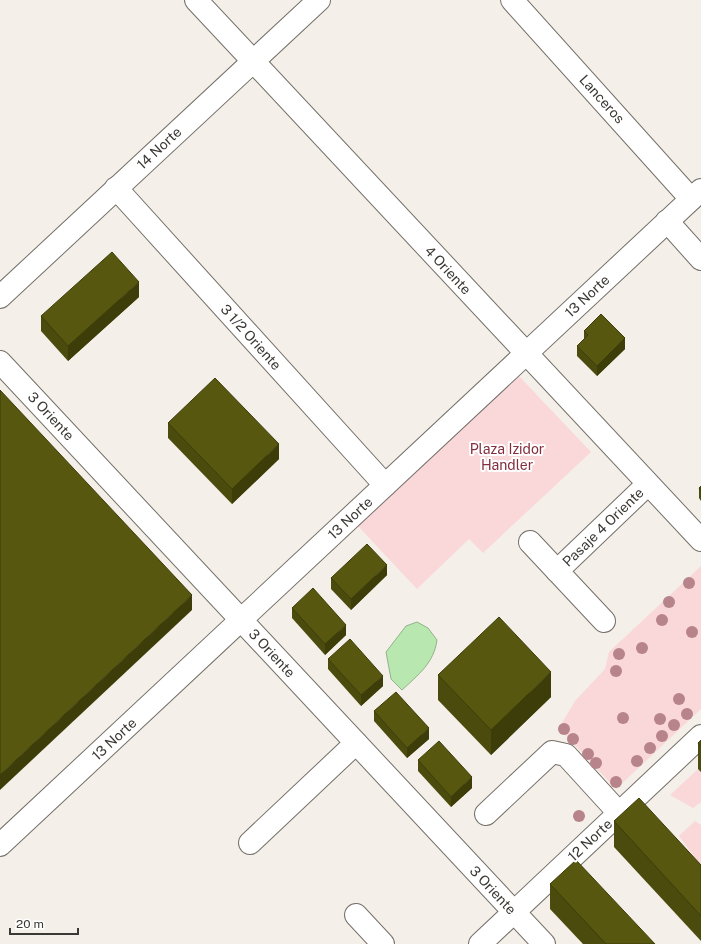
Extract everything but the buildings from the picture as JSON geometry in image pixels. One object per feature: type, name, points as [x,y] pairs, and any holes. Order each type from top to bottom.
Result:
[{"type":"street","name":"4 Oriente","points":[[196,0],[701,540]]},
{"type":"street","name":"14 Norte","points":[[0,296],[319,0]]},
{"type":"street","name":"Lanceros","points":[[512,0],[696,195]]},
{"type":"street","name":"3 1/2 Oriente","points":[[116,188],[385,485]]},
{"type":"street","name":"13 Norte","points":[[0,845],[696,195]]},
{"type":"street","points":[[667,221],[701,259]]},
{"type":"street","name":"3 Oriente","points":[[0,362],[544,944]]},
{"type":"street","name":"Pasaje 4 Oriente","points":[[557,571],[648,484]]},
{"type":"street","name":"Pasaje 4 Oriente","points":[[530,542],[604,621]]},
{"type":"street","name":"12 Norte","points":[[480,944],[701,736]]},
{"type":"street","points":[[250,843],[356,743]]},
{"type":"street","points":[[486,814],[552,752],[566,755],[619,814]]},
{"type":"street","points":[[356,915],[383,944]]},
{"type":"green space","name":"Plaza Izidor Handler","points":[[518,375],[591,452],[483,553],[469,539],[417,589],[358,526]]},
{"type":"green space","points":[[701,566],[701,709],[616,789],[559,728],[575,701],[605,669],[609,652]]},
{"type":"green space","points":[[698,769],[701,772],[701,802],[693,808],[670,795]]},
{"type":"green space","points":[[695,821],[701,825],[701,866],[679,836]]},
{"type":"shaded area","points":[[417,622],[428,628],[437,640],[433,655],[429,662],[402,690],[391,679],[386,652],[406,626]]}]
